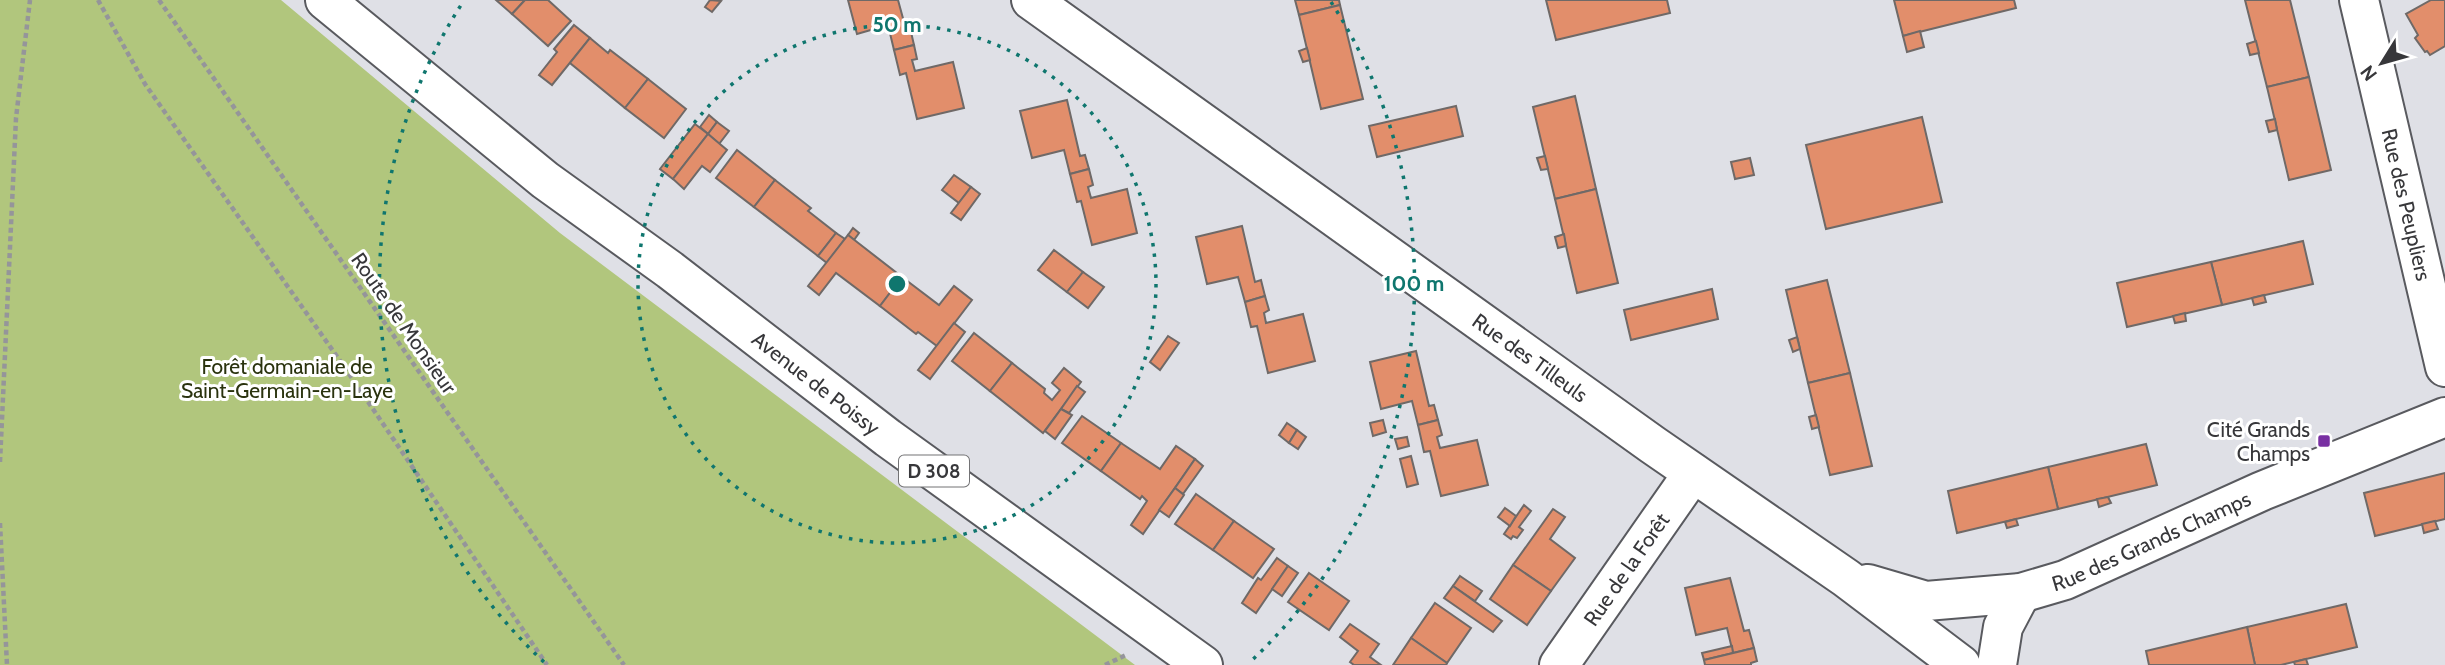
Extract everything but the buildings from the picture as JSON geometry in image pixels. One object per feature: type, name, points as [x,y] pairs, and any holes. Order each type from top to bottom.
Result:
[{"type":"street","name":"Avenue de Poissy","points":[[325,0],[545,180],[670,270],[888,438],[1203,665]]},
{"type":"street","name":"Avenue de Poissy","points":[[365,0],[485,103],[670,270]]},
{"type":"street","name":"Rue des Tilleuls","points":[[1031,0],[1693,473],[1846,578],[1961,665]]},
{"type":"street","name":"Rue des Peupliers","points":[[2359,0],[2445,368]]},
{"type":"street","name":"Rue des Grands Champs","points":[[1846,578],[1926,601],[2021,593],[2065,580],[2262,491],[2445,416]]},
{"type":"street","name":"Rue de la Forêt","points":[[1559,665],[1693,473]]},
{"type":"street","points":[[1997,665],[2003,626],[2021,593]]},
{"type":"path","points":[[0,462],[16,118],[30,0]]},
{"type":"path","points":[[98,0],[145,84],[343,365],[547,665]]},
{"type":"path","name":"Route de Monsieur","points":[[159,0],[624,665]]},
{"type":"path","points":[[0,523],[7,665]]},
{"type":"green space","name":"Forêt domaniale de Saint-Germain-en-Laye","points":[[0,0],[281,0],[560,233],[1135,665],[0,665]]},
{"type":"place","name":"Cité Grands Champs","points":[[2324,441]]}]
